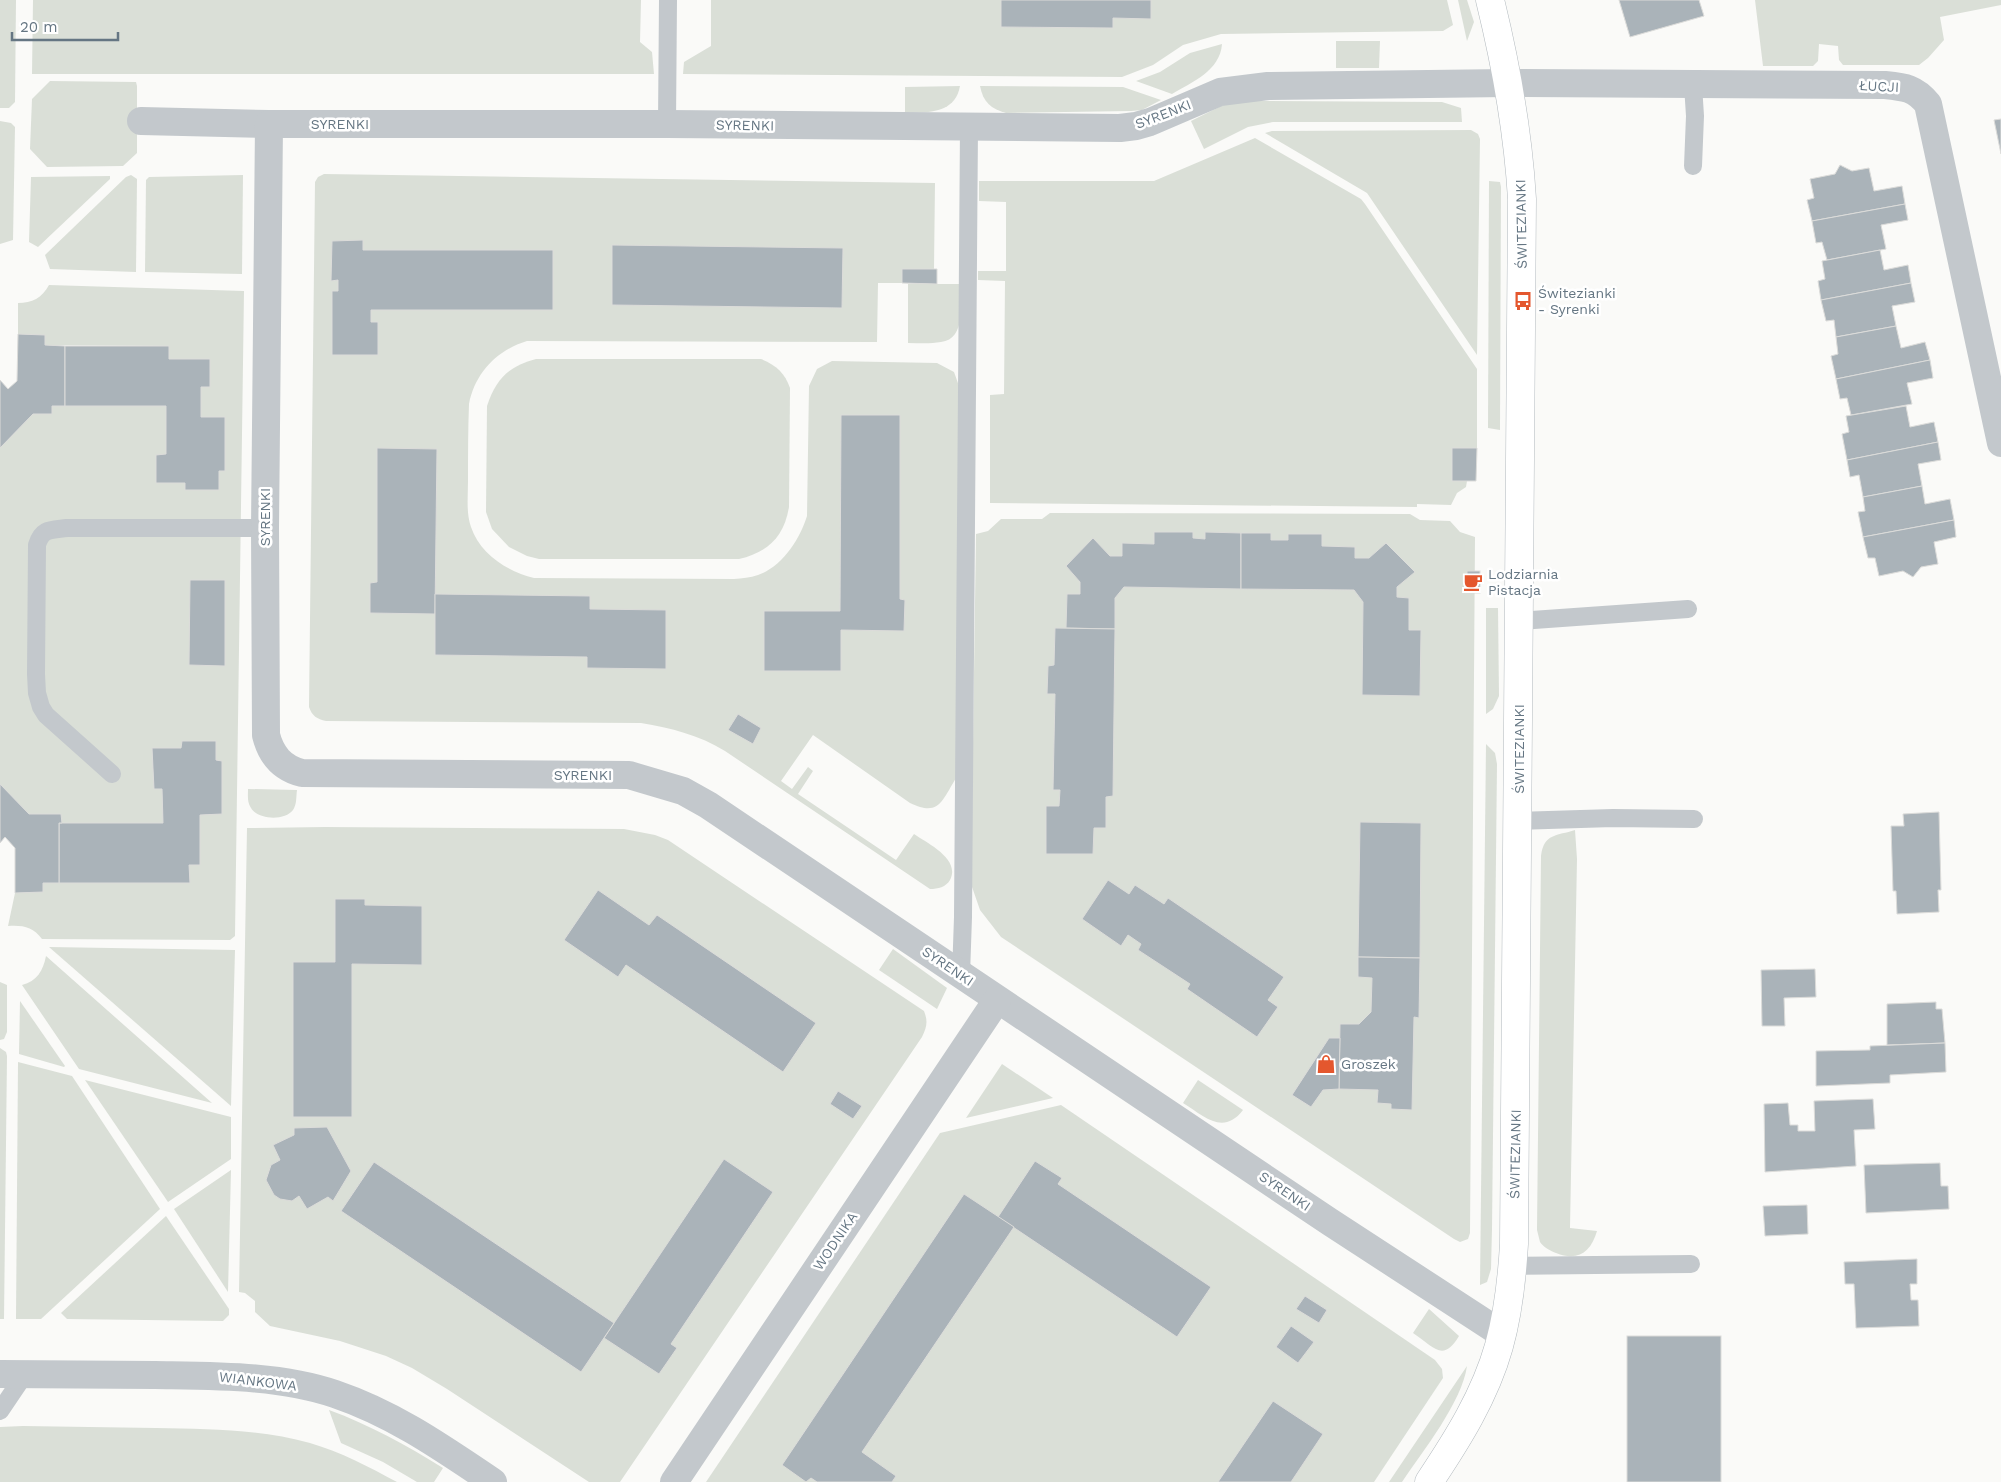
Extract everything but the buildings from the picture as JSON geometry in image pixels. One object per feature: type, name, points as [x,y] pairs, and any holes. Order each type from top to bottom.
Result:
[{"type":"street","name":"ŚWITEZIANKI","points":[[1429,1482],[1479,1398],[1496,1356],[1502,1334],[1512,1266],[1518,821],[1522,199],[1520,162],[1508,83],[1490,0]]},
{"type":"street","name":"SYRENKI","points":[[1502,1334],[997,1000],[708,805],[683,791],[629,775],[302,774],[290,770],[280,762],[270,748],[266,735],[265,528],[269,124],[667,124],[1120,128],[1136,126],[1209,96],[1249,87],[1508,83]]},
{"type":"street","name":"ŁUCJI","points":[[1508,83],[1693,85],[1885,84],[1907,88],[1920,94],[1928,104],[2001,443]]},
{"type":"street","points":[[141,121],[269,124]]},
{"type":"street","name":"WODNIKA","points":[[674,1482],[997,1000]]},
{"type":"street","name":"WIANKOWA","points":[[13,1374],[218,1376],[285,1382],[334,1394],[378,1412],[415,1430],[492,1482]]},
{"type":"lane","points":[[667,124],[668,0]]},
{"type":"lane","points":[[1693,85],[1693,166]]},
{"type":"lane","points":[[961,975],[969,127]]},
{"type":"lane","points":[[112,774],[50,719],[41,707],[36,693],[37,545],[40,536],[47,531],[67,528],[265,528]]},
{"type":"lane","points":[[1519,621],[1688,609]]},
{"type":"lane","points":[[1518,821],[1613,818],[1694,819]]},
{"type":"lane","points":[[1512,1266],[1691,1264]]},
{"type":"lane","points":[[0,1411],[13,1374]]},
{"type":"shaded area","points":[[0,0],[16,0],[15,102],[9,108],[0,108]]},
{"type":"shaded area","points":[[33,0],[641,0],[640,42],[652,52],[654,74],[32,74]]},
{"type":"shaded area","points":[[711,0],[1447,0],[1453,25],[1443,31],[1221,34],[1183,45],[1153,65],[1122,77],[683,74],[684,62],[711,46]]},
{"type":"shaded area","points":[[1458,0],[1467,0],[1474,22],[1467,41]]},
{"type":"shaded area","points":[[1755,0],[2001,0],[2001,5],[1940,17],[1944,40],[1919,65],[1843,65],[1839,60],[1838,46],[1819,44],[1818,61],[1813,66],[1763,66]]},
{"type":"shaded area","points":[[1336,41],[1380,41],[1379,68],[1336,68]]},
{"type":"shaded area","points":[[1222,44],[1220,53],[1211,69],[1172,94],[1136,81],[1160,72],[1190,53]]},
{"type":"shaded area","points":[[50,81],[136,82],[137,153],[123,166],[47,167],[30,149],[32,99]]},
{"type":"shaded area","points":[[960,86],[957,95],[946,107],[931,112],[905,112],[905,87]]},
{"type":"shaded area","points":[[980,86],[1123,87],[1161,100],[1142,110],[1131,111],[1006,113],[988,104]]},
{"type":"shaded area","points":[[1252,101],[1442,102],[1461,108],[1462,122],[1273,122],[1248,127],[1204,149],[1191,121],[1223,105]]},
{"type":"shaded area","points":[[0,121],[11,123],[15,127],[13,240],[0,244]]},
{"type":"shaded area","points":[[1471,130],[1478,134],[1480,139],[1477,355],[1367,193],[1265,133],[1272,131]]},
{"type":"shaded area","points":[[1255,138],[1361,199],[1477,369],[1477,448],[1452,448],[1452,481],[1467,481],[1466,487],[1457,493],[1451,505],[1417,504],[1417,507],[990,503],[990,395],[1004,394],[1005,281],[978,280],[978,271],[1006,271],[1006,202],[979,201],[979,181],[1154,181]]},
{"type":"shaded area","points":[[324,174],[935,183],[934,269],[902,269],[902,283],[878,283],[877,342],[527,341],[506,350],[489,364],[482,373],[476,382],[469,404],[468,516],[475,537],[488,553],[514,571],[534,578],[734,579],[755,576],[775,566],[789,551],[800,534],[807,516],[809,386],[817,369],[832,361],[937,363],[954,372],[959,386],[956,778],[939,804],[934,807],[920,807],[910,803],[813,735],[781,781],[792,789],[808,767],[813,771],[798,794],[896,860],[914,834],[941,852],[951,865],[950,880],[944,886],[930,889],[725,751],[695,736],[674,730],[641,723],[326,721],[313,715],[309,707],[315,182],[318,177]]},
{"type":"shaded area","points":[[131,175],[137,179],[136,272],[50,269],[45,255],[126,177]]},
{"type":"shaded area","points":[[243,175],[242,274],[145,272],[146,180],[149,177]]},
{"type":"shaded area","points":[[110,176],[110,179],[38,247],[29,242],[31,177]]},
{"type":"shaded area","points":[[1489,181],[1500,182],[1501,187],[1500,430],[1488,428]]},
{"type":"shaded area","points":[[908,284],[961,284],[960,319],[955,334],[941,342],[908,343]]},
{"type":"shaded area","points":[[49,285],[244,291],[235,936],[230,940],[42,939],[35,932],[27,928],[8,926],[15,893],[43,892],[43,883],[190,883],[189,865],[200,865],[200,815],[222,814],[222,761],[216,760],[182,741],[181,748],[152,748],[154,789],[162,789],[163,823],[62,823],[61,814],[29,814],[0,784],[0,448],[33,414],[52,414],[52,406],[166,406],[166,454],[156,455],[156,483],[185,483],[219,471],[225,471],[225,417],[201,417],[201,387],[210,387],[210,359],[169,359],[169,346],[45,345],[45,335],[18,334],[18,303],[36,299]]},
{"type":"shaded area","points":[[536,359],[761,359],[771,364],[783,374],[790,388],[789,507],[787,518],[779,535],[773,542],[758,552],[739,559],[539,559],[527,556],[509,547],[492,529],[486,512],[487,406],[499,381],[505,375],[518,366]]},
{"type":"shaded area","points":[[1050,513],[1410,514],[1420,520],[1450,521],[1460,532],[1475,537],[1470,1233],[1468,1239],[1460,1242],[1454,1239],[1001,937],[980,910],[971,884],[976,534],[988,531],[1001,519],[1042,519]]},
{"type":"shaded area","points":[[1486,608],[1498,608],[1499,696],[1493,709],[1486,714]]},
{"type":"shaded area","points":[[1486,744],[1495,753],[1497,764],[1492,1229],[1491,1269],[1487,1282],[1480,1285]]},
{"type":"shaded area","points":[[248,789],[297,790],[293,810],[284,816],[272,818],[259,815],[250,806]]},
{"type":"shaded area","points":[[247,828],[624,829],[655,835],[668,840],[924,1011],[926,1024],[922,1037],[620,1482],[589,1482],[447,1389],[412,1368],[386,1356],[340,1341],[270,1326],[255,1312],[255,1301],[245,1293],[239,1292]]},
{"type":"shaded area","points":[[1575,830],[1577,859],[1570,1228],[1597,1231],[1587,1250],[1577,1256],[1564,1256],[1545,1247],[1540,1242],[1537,1230],[1541,856],[1548,839]]},
{"type":"shaded area","points":[[49,947],[235,950],[231,1106]]},
{"type":"shaded area","points":[[893,949],[947,988],[937,1009],[879,970]]},
{"type":"shaded area","points":[[46,956],[212,1103],[79,1069],[22,985],[32,981],[38,975]]},
{"type":"shaded area","points":[[0,982],[7,985],[7,1032],[4,1039],[0,1040]]},
{"type":"shaded area","points":[[20,1001],[65,1066],[64,1067],[19,1054]]},
{"type":"shaded area","points":[[0,1048],[6,1052],[7,1056],[4,1319],[0,1319]]},
{"type":"shaded area","points":[[18,1062],[72,1076],[160,1209],[41,1319],[16,1319]]},
{"type":"shaded area","points":[[1002,1064],[1053,1098],[966,1118]]},
{"type":"shaded area","points":[[85,1080],[231,1117],[231,1159],[168,1202]]},
{"type":"shaded area","points":[[1198,1080],[1243,1110],[1236,1118],[1221,1123],[1206,1118],[1183,1103]]},
{"type":"shaded area","points":[[1061,1105],[1435,1360],[1442,1369],[1443,1378],[1374,1482],[706,1482],[940,1133]]},
{"type":"shaded area","points":[[231,1170],[228,1292],[174,1209]]},
{"type":"shaded area","points":[[166,1216],[229,1309],[229,1315],[223,1321],[67,1319],[61,1313]]},
{"type":"shaded area","points":[[1429,1309],[1459,1336],[1448,1349],[1438,1350],[1413,1333]]},
{"type":"shaded area","points":[[1467,1366],[1458,1395],[1430,1441],[1402,1482],[1389,1482]]},
{"type":"shaded area","points":[[329,1410],[388,1436],[443,1468],[434,1482],[417,1482],[383,1462],[341,1443]]},
{"type":"shaded area","points":[[0,1427],[253,1432],[310,1443],[365,1465],[397,1482],[0,1482]]},
{"type":"place","name":"Świtezianki - Syrenki","points":[[1523,301]]},
{"type":"place","name":"Lodziarnia Pistacja","points":[[1473,582]]},
{"type":"place","name":"Groszek","points":[[1326,1064]]}]
